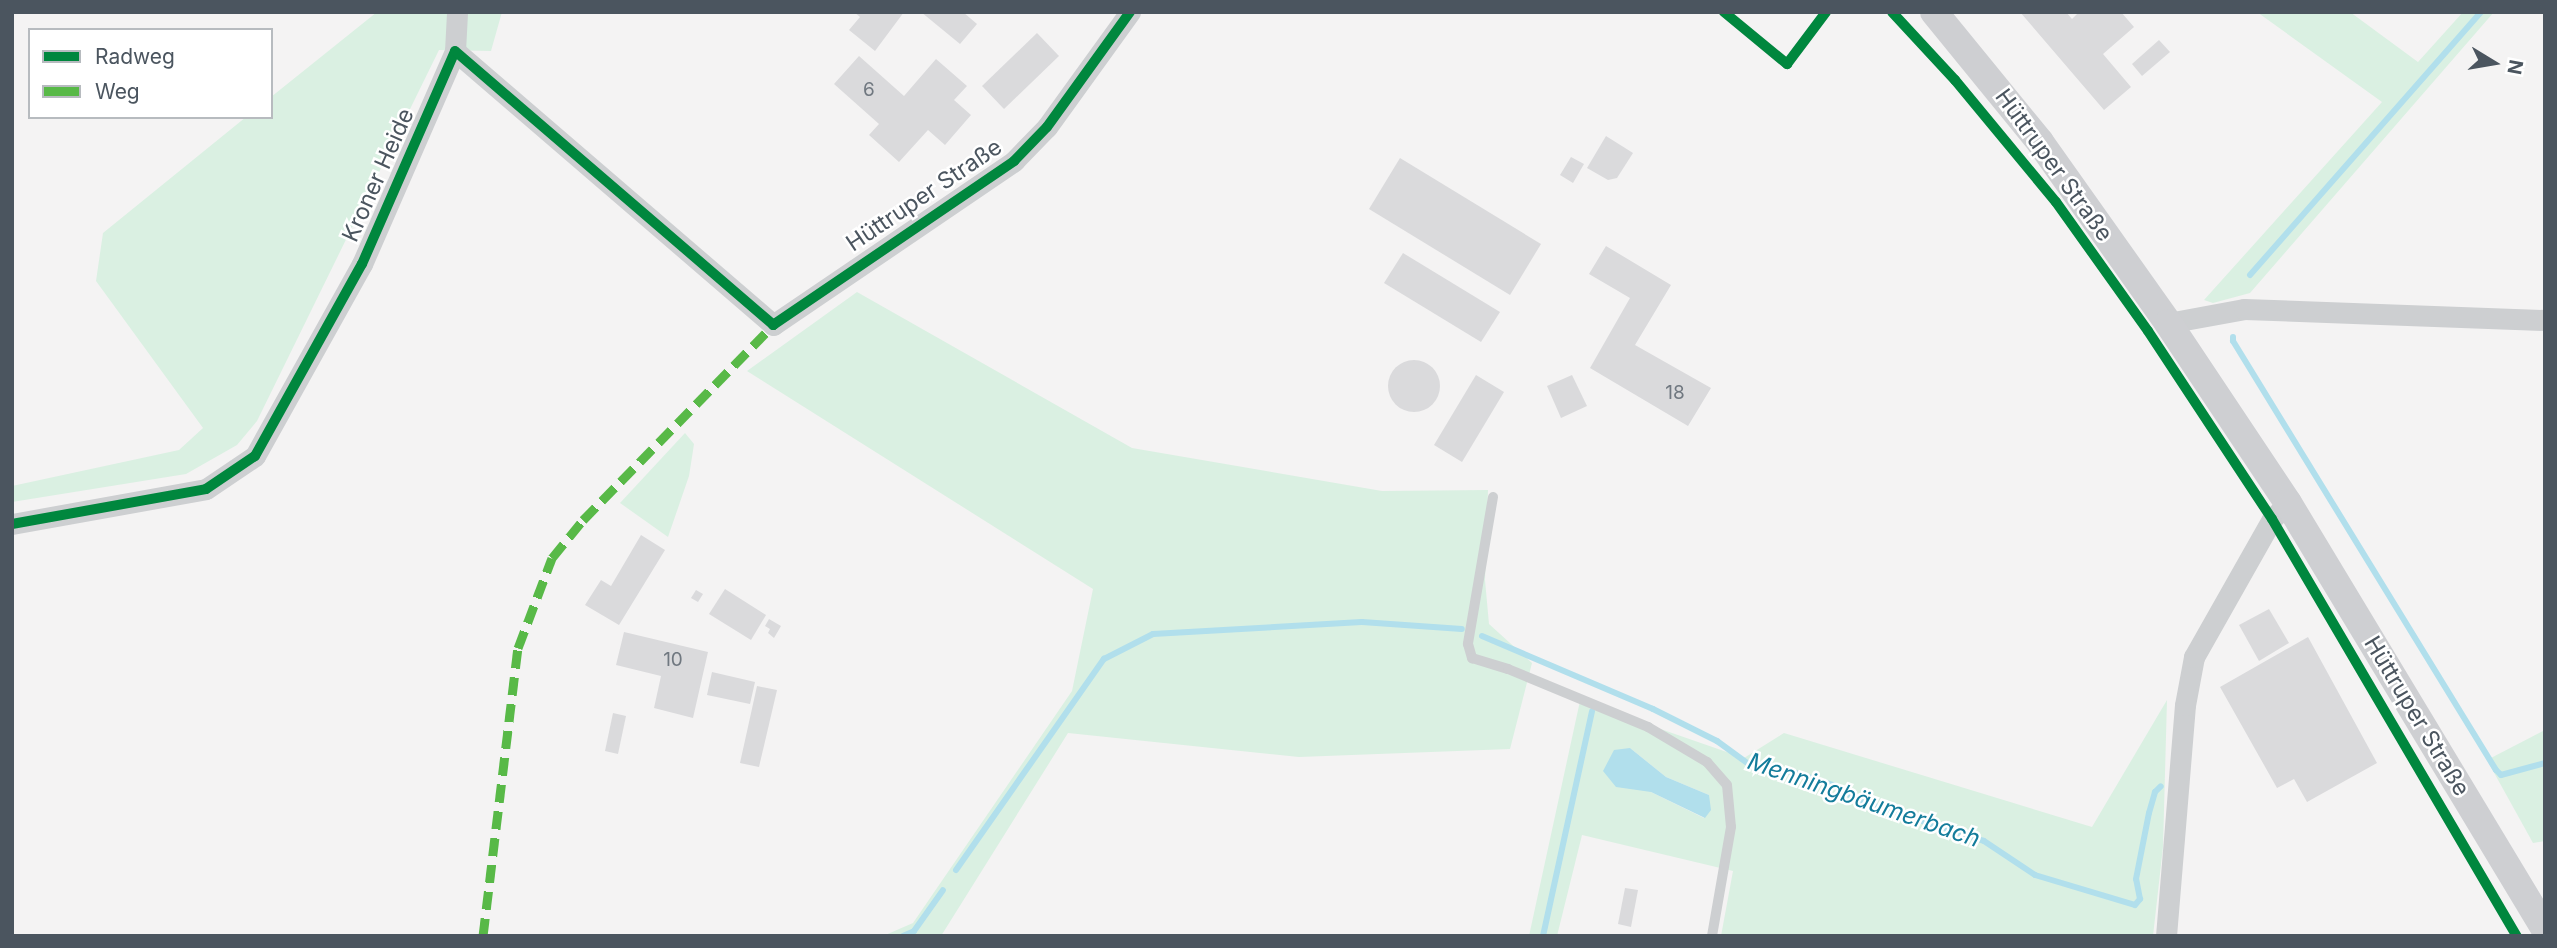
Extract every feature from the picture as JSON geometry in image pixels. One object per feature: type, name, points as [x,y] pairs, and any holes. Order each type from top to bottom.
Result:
[{"type":"main road","name":"Hüttruper Straße","points":[[1934,12],[2040,142],[2168,323],[2288,503],[2545,929]]},
{"type":"street","name":"Kroner Heide","points":[[12,524],[206,489],[255,456],[362,264],[455,51],[457,12]]},
{"type":"street","name":"Hüttruper Straße","points":[[455,51],[773,326],[1014,161],[1047,127],[1130,12]]},
{"type":"street","points":[[2168,323],[2244,309],[2545,320]]},
{"type":"street","points":[[2166,936],[2185,705],[2194,657],[2272,519],[2288,503]]},
{"type":"lane","points":[[1724,12],[1787,64],[1826,12]]},
{"type":"lane","points":[[1493,496],[1468,644],[1472,658],[1520,673],[1648,727],[1707,762],[1727,785],[1731,827],[1712,936]]},
{"type":"green space","points":[[377,12],[502,12],[491,51],[439,50],[257,421],[237,445],[186,474],[12,502],[12,486],[179,450],[203,428],[96,281],[103,233],[244,119],[273,119],[273,95]]},
{"type":"green space","points":[[2257,12],[2350,12],[2418,62],[2463,12],[2494,12],[2250,293],[2213,303],[2204,300],[2382,102]]},
{"type":"green space","points":[[857,292],[1132,448],[1382,491],[1488,490],[1485,580],[1489,624],[1532,663],[1510,749],[1299,757],[1068,733],[941,936],[883,936],[913,923],[1072,691],[1093,589],[747,371]]},
{"type":"green space","points":[[685,433],[694,444],[689,476],[668,537],[620,503]]},
{"type":"green space","points":[[2167,700],[2163,847],[2153,936],[1721,936],[1733,871],[1582,835],[1557,936],[1529,936],[1580,701],[1744,758],[1784,733],[2092,827]],"holes":[[[1630,748],[1666,777],[1709,795],[1704,818],[1651,792]]]},
{"type":"green space","points":[[2545,730],[2545,841],[2533,843],[2487,760]]},
{"type":"water","points":[[1630,748],[1666,777],[1709,795],[1711,810],[1705,818],[1651,792],[1616,787],[1603,771],[1614,750]]},
{"type":"building","points":[[854,12],[904,12],[875,51],[849,30],[860,17]]},
{"type":"building","points":[[921,12],[963,12],[977,24],[960,44]]},
{"type":"building","points":[[2020,12],[2066,12],[2072,19],[2079,12],[2121,12],[2134,27],[2103,54],[2131,87],[2104,110]]},
{"type":"building","points":[[1037,33],[1059,56],[1004,109],[982,86]]},
{"type":"building","points":[[2159,40],[2170,52],[2142,76],[2132,64]]},
{"type":"building","points":[[859,56],[904,96],[936,59],[967,86],[954,100],[971,115],[945,145],[928,130],[899,162],[869,135],[879,124],[834,84]]},
{"type":"building","points":[[1606,136],[1633,153],[1617,178],[1608,180],[1587,168]]},
{"type":"building","points":[[1571,157],[1584,164],[1573,183],[1560,175]]},
{"type":"building","points":[[1400,158],[1541,244],[1510,295],[1369,209]]},
{"type":"building","points":[[1606,246],[1671,285],[1635,345],[1711,388],[1688,426],[1590,368],[1630,298],[1589,274]]},
{"type":"building","points":[[1403,253],[1500,312],[1481,342],[1384,283]]},
{"type":"building","points":[[1414,360],[1424,362],[1432,368],[1438,376],[1438,396],[1432,404],[1424,410],[1414,412],[1404,410],[1396,404],[1390,396],[1388,386],[1390,376],[1396,368],[1404,362]]},
{"type":"building","points":[[1476,375],[1504,392],[1462,462],[1434,445]]},
{"type":"building","points":[[1572,375],[1587,406],[1561,418],[1547,386]]},
{"type":"building","points":[[641,535],[665,550],[619,625],[585,605],[601,580],[611,586]]},
{"type":"building","points":[[725,589],[766,615],[751,640],[709,614]]},
{"type":"building","points":[[696,590],[703,594],[698,602],[691,598]]},
{"type":"building","points":[[2269,609],[2289,643],[2259,661],[2239,625]]},
{"type":"building","points":[[769,619],[781,626],[774,638],[768,633],[770,629],[765,626]]},
{"type":"building","points":[[624,632],[708,652],[693,718],[654,708],[661,676],[616,665]]},
{"type":"building","points":[[2308,637],[2377,763],[2307,802],[2294,779],[2277,788],[2220,687]]},
{"type":"building","points":[[712,672],[755,682],[750,704],[707,695]]},
{"type":"building","points":[[757,686],[777,690],[759,767],[740,763]]},
{"type":"building","points":[[613,713],[626,716],[618,754],[605,751]]},
{"type":"building","points":[[1625,888],[1638,890],[1631,927],[1618,924]]},
{"type":"waterway","points":[[2250,275],[2481,12]]},
{"type":"waterway","points":[[2233,337],[2496,770],[2501,775],[2545,763]]},
{"type":"waterway","name":"Menningbäumerbach","points":[[956,870],[1104,659],[1153,634],[1362,622],[1462,629]]},
{"type":"waterway","name":"Menningbäumerbach","points":[[1482,636],[1653,709],[1717,741],[1750,765],[1796,773],[1839,787],[1857,800],[1984,841],[2035,875],[2135,905],[2140,899],[2136,879],[2149,813],[2155,792],[2161,786]]},
{"type":"waterway","points":[[1543,936],[1592,711]]},
{"type":"waterway","name":"Menningbäumerbach","points":[[903,936],[914,931],[943,890]]},
{"type":"marked path","points":[[483,936],[518,648],[552,558],[583,520],[773,325]]},
{"type":"cycle path","points":[[12,524],[206,489],[255,456],[362,264],[455,51],[773,325],[1014,161],[1047,127],[1130,12]]},
{"type":"cycle path","points":[[1724,12],[1787,64],[1826,12]]},
{"type":"cycle path","points":[[1892,12],[1955,80],[2056,202],[2148,331],[2272,519],[2517,936]]}]
